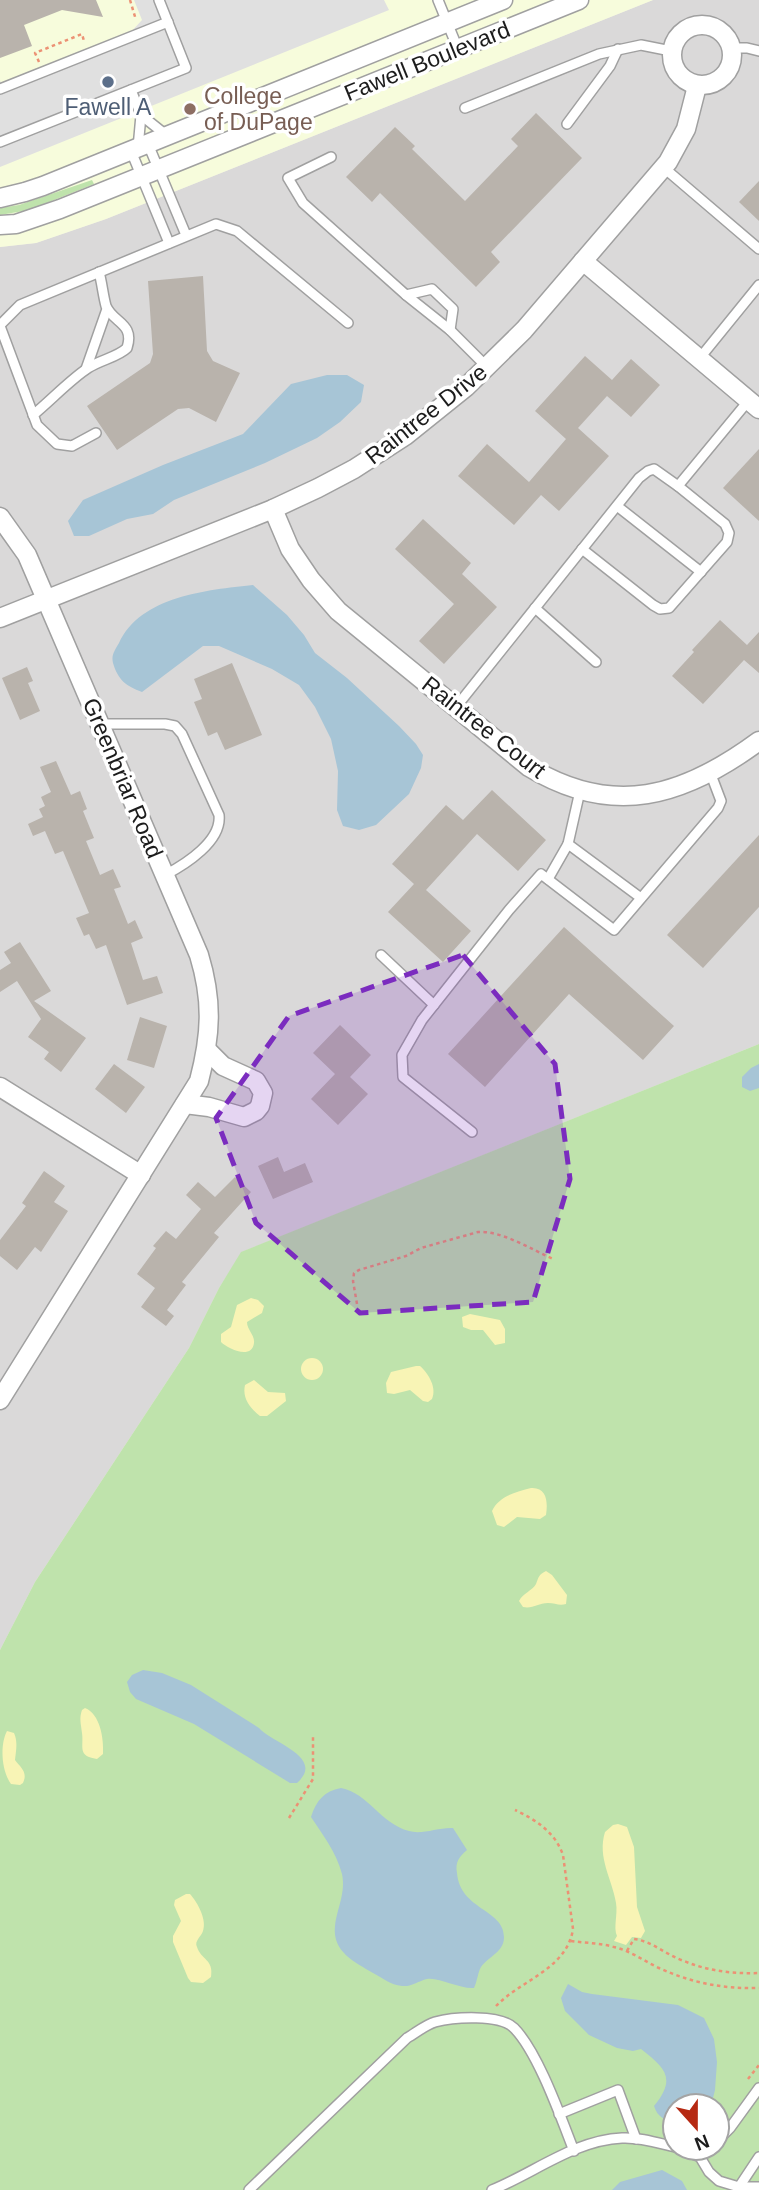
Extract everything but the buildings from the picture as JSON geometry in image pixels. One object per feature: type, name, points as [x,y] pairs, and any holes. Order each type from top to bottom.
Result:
[{"type":"street","name":"Fawell Boulevard","points":[[0,198],[25,192],[139,148],[503,0]]},
{"type":"street","name":"Fawell Boulevard","points":[[0,226],[37,218],[579,0]]},
{"type":"street","points":[[711,26],[727,38],[732,48],[732,58],[724,76],[716,82],[697,86],[680,77],[674,69],[671,51],[681,33],[690,27],[711,26]]},
{"type":"street","name":"Raintree Drive","points":[[0,618],[273,509],[318,488],[385,451],[438,411],[524,330],[663,167],[686,129],[697,86]]},
{"type":"street","points":[[583,261],[754,404]]},
{"type":"street","name":"Raintree Court","points":[[273,509],[290,549],[310,580],[328,601],[529,766],[550,779],[580,791],[612,796],[637,796],[661,792],[710,772],[758,745]]},
{"type":"street","name":"Greenbriar Road","points":[[0,517],[27,555],[199,955],[210,1001],[207,1050],[199,1081],[0,1400]]},
{"type":"street","points":[[185,1104],[244,1116],[256,1111],[260,1106],[262,1093],[256,1081],[223,1066],[207,1050]]},
{"type":"street","points":[[0,1087],[141,1175]]},
{"type":"lane","points":[[0,142],[186,68],[159,0]]},
{"type":"lane","points":[[438,0],[458,49]]},
{"type":"lane","points":[[0,89],[168,22]]},
{"type":"lane","points":[[465,108],[599,54],[641,44],[671,51]]},
{"type":"lane","points":[[732,48],[759,51]]},
{"type":"lane","points":[[567,124],[610,66],[618,49]]},
{"type":"lane","points":[[131,90],[141,116],[141,176],[169,243]]},
{"type":"lane","points":[[141,116],[168,136]]},
{"type":"lane","points":[[139,148],[158,169],[186,235]]},
{"type":"lane","points":[[331,158],[288,178],[303,203],[406,295],[450,330],[487,367]]},
{"type":"lane","points":[[663,167],[759,249]]},
{"type":"lane","points":[[96,433],[72,446],[57,444],[37,425],[0,325],[20,305],[216,224],[237,231],[348,323]]},
{"type":"lane","points":[[86,369],[107,309],[99,272]]},
{"type":"lane","points":[[699,359],[759,285]]},
{"type":"lane","points":[[406,295],[432,289],[453,309],[450,330]]},
{"type":"lane","points":[[33,415],[86,369],[122,353],[127,348],[129,333],[107,309]]},
{"type":"lane","points":[[678,485],[754,404]]},
{"type":"lane","points":[[456,707],[582,549],[617,506],[639,478],[648,471],[654,469],[660,472],[728,528],[727,542],[669,608],[660,609],[582,549]]},
{"type":"lane","points":[[617,506],[701,572]]},
{"type":"lane","points":[[535,608],[596,662]]},
{"type":"lane","points":[[100,724],[175,726],[182,734],[219,815],[220,823],[216,834],[186,864],[165,875]]},
{"type":"lane","points":[[472,1132],[403,1077],[402,1055],[422,1020],[541,874],[614,930],[718,808],[721,801],[710,772]]},
{"type":"lane","points":[[548,879],[568,844],[580,791]]},
{"type":"lane","points":[[568,844],[642,898]]},
{"type":"lane","points":[[381,955],[434,1005]]},
{"type":"lane","points":[[249,2190],[407,2038],[434,2022],[461,2018],[493,2019],[513,2026],[527,2044],[574,2151]]},
{"type":"lane","points":[[731,2127],[759,2088]]},
{"type":"lane","points":[[559,2114],[618,2090],[636,2139]]},
{"type":"lane","points":[[492,2190],[589,2144],[607,2139],[636,2139],[661,2144]]},
{"type":"lane","points":[[738,2187],[759,2157]]},
{"type":"lane","points":[[703,2162],[719,2181],[738,2187],[759,2187]]},
{"type":"path","points":[[357,1304],[353,1282],[354,1273],[359,1270],[478,1232],[485,1231],[503,1237],[553,1259]]},
{"type":"path","points":[[289,1818],[313,1779],[313,1734]]},
{"type":"path","points":[[484,2019],[513,1990],[555,1962],[571,1941],[573,1929],[563,1856],[559,1845],[540,1824],[515,1810]]},
{"type":"path","points":[[627,1951],[634,1939],[643,1940],[685,1962],[713,1970],[759,1973]]},
{"type":"path","points":[[571,1941],[627,1951],[681,1979],[695,1983],[759,1988]]},
{"type":"highlighted area","points":[[463,955],[555,1064],[570,1179],[533,1302],[360,1313],[256,1223],[216,1118],[289,1016]]},
{"type":"shaded area","name":"College of DuPage","points":[[0,0],[653,0],[106,219],[36,243],[0,247]]},
{"type":"shaded area","name":"Fawell A","points":[[134,0],[384,0],[389,10],[0,167],[0,80],[1,84],[130,33],[142,20]]},
{"type":"shaded area","points":[[653,0],[759,0],[759,1044],[242,1252],[219,1288],[189,1348],[35,1582],[0,1650],[0,247],[36,243],[106,219]]},
{"type":"green space","points":[[92,180],[94,184],[29,210],[0,215],[0,208],[19,205]]},
{"type":"green space","points":[[759,1044],[759,2190],[0,2190],[0,1650],[35,1582],[189,1348],[219,1288],[241,1252]]},
{"type":"sand","points":[[251,1298],[264,1306],[262,1313],[247,1322],[254,1340],[252,1348],[239,1352],[221,1342],[221,1334],[231,1327],[237,1305]]},
{"type":"sand","points":[[470,1314],[500,1320],[505,1329],[505,1343],[495,1345],[483,1330],[463,1327],[462,1317]]},
{"type":"sand","points":[[312,1358],[320,1361],[323,1369],[320,1377],[312,1380],[304,1377],[301,1369],[304,1361]]},
{"type":"sand","points":[[416,1366],[423,1369],[431,1381],[434,1390],[432,1399],[423,1401],[410,1390],[387,1393],[386,1383],[391,1372]]},
{"type":"sand","points":[[254,1380],[268,1392],[285,1393],[286,1401],[267,1416],[260,1416],[246,1398],[245,1385]]},
{"type":"sand","points":[[531,1488],[543,1493],[546,1515],[540,1519],[517,1517],[504,1527],[497,1525],[492,1511],[495,1506],[508,1495]]},
{"type":"sand","points":[[546,1571],[567,1595],[566,1604],[548,1603],[523,1607],[519,1601]]},
{"type":"sand","points":[[85,1708],[98,1721],[102,1734],[103,1754],[97,1759],[86,1756],[83,1750],[80,1718]]},
{"type":"sand","points":[[7,1731],[14,1733],[15,1760],[24,1773],[23,1783],[20,1785],[11,1784],[3,1765]]},
{"type":"sand","points":[[618,1824],[627,1827],[634,1847],[637,1907],[645,1931],[641,1938],[632,1937],[626,1945],[614,1941],[617,1936],[616,1903],[603,1851],[605,1832]]},
{"type":"sand","points":[[190,1894],[196,1902],[204,1922],[196,1945],[211,1967],[211,1977],[203,1983],[191,1982],[188,1978],[173,1942],[173,1936],[181,1921],[174,1905],[175,1900]]},
{"type":"water","points":[[327,375],[347,375],[364,385],[361,402],[340,422],[317,438],[265,463],[174,500],[153,514],[127,519],[89,536],[74,536],[68,521],[83,500],[243,434],[291,384]]},
{"type":"water","points":[[253,585],[287,615],[315,653],[347,678],[399,726],[423,755],[421,768],[409,794],[376,825],[359,830],[343,826],[337,810],[338,771],[331,739],[315,707],[299,685],[272,669],[219,646],[203,646],[142,692],[127,685],[117,674],[113,663],[114,653],[129,627],[143,615],[177,598]]},
{"type":"water","points":[[759,1064],[759,1088],[750,1091],[742,1087],[742,1077]]},
{"type":"water","points":[[143,1670],[162,1673],[191,1685],[259,1728],[301,1758],[305,1766],[304,1774],[297,1783],[290,1783],[194,1724],[136,1699],[127,1682],[132,1675]]},
{"type":"water","points":[[341,1788],[359,1796],[390,1822],[409,1831],[453,1828],[467,1850],[457,1863],[460,1885],[473,1902],[497,1920],[504,1937],[499,1950],[481,1967],[474,1988],[432,1979],[409,1986],[394,1984],[359,1965],[346,1955],[337,1943],[335,1926],[342,1894],[342,1874],[333,1851],[311,1817],[322,1798]]},
{"type":"water","points":[[568,1984],[592,1994],[678,2005],[704,2018],[714,2039],[717,2062],[714,2092],[663,2092],[665,2074],[656,2062],[641,2049],[633,2051],[617,2048],[589,2035],[565,2011],[561,1998]]},
{"type":"water","points":[[661,2096],[661,2117],[656,2110],[654,2106]]},
{"type":"water","points":[[662,2170],[682,2181],[687,2190],[612,2190],[620,2182]]},
{"type":"place","name":"Fawell A","points":[[108,82]]},
{"type":"place","name":"College of DuPage","points":[[190,109]]}]
